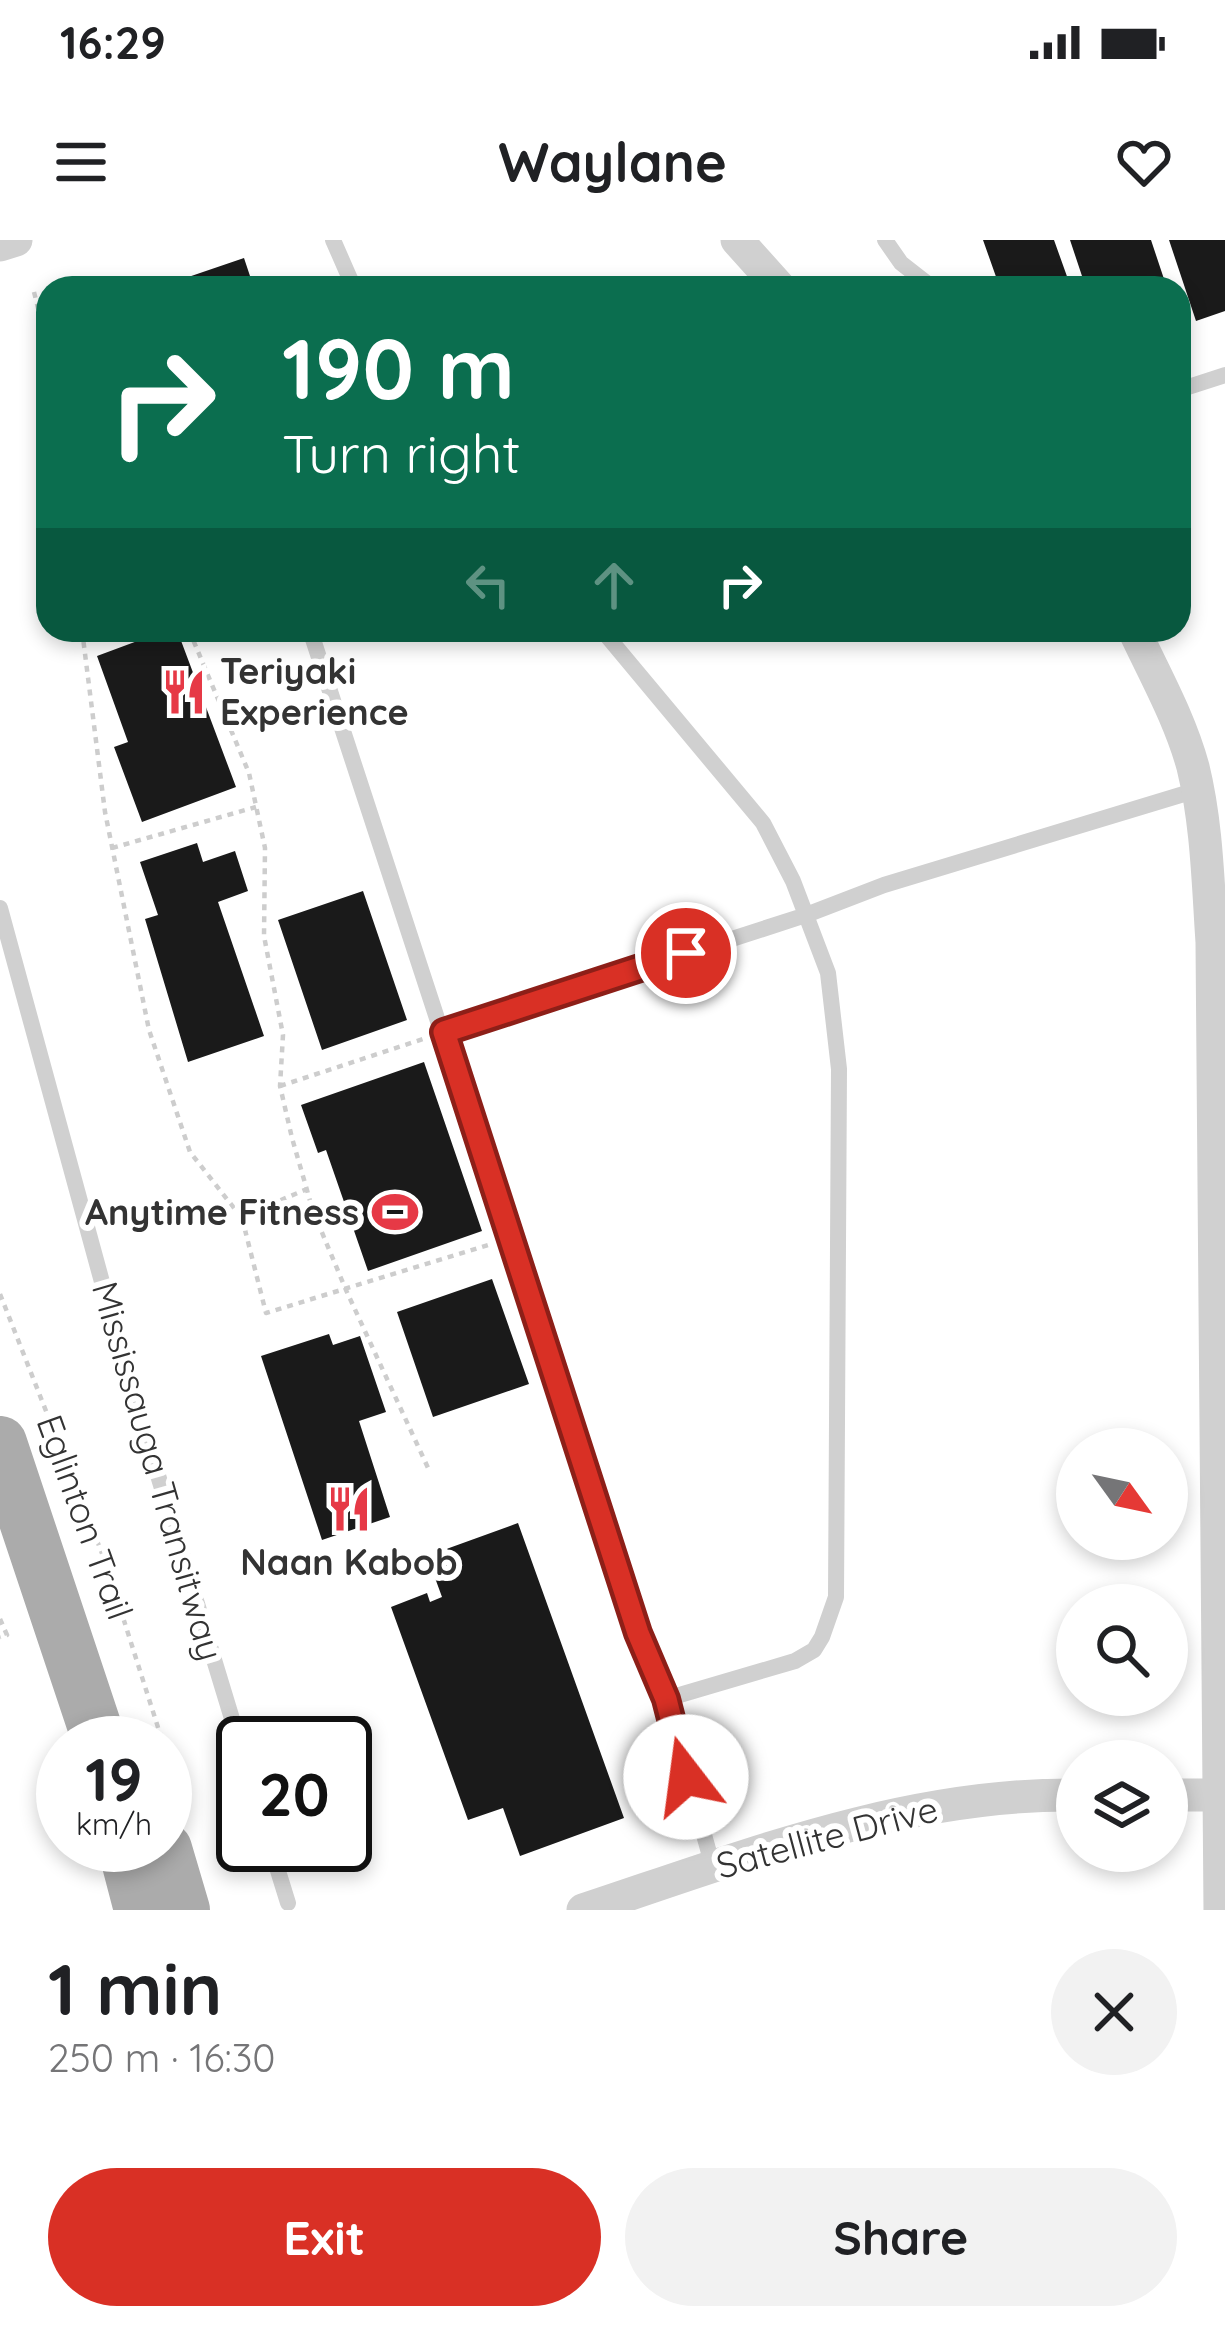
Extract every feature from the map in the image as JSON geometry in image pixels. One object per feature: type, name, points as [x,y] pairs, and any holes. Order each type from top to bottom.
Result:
[{"type":"main road","points":[[0,1443],[91,1716]]},
{"type":"main road","points":[[131,1872],[141,1910]]},
{"type":"main road","points":[[169,1872],[184,1910]]},
{"type":"street","points":[[0,245],[16,240]]},
{"type":"street","points":[[737,240],[769,276]]},
{"type":"street","points":[[1140,642],[1178,721],[1197,790],[1212,943],[1219,1185],[1220,1910]]},
{"type":"street","points":[[1188,1796],[1221,1795]]},
{"type":"street","name":"Satellite Drive","points":[[583,1910],[929,1805],[1056,1796]]},
{"type":"lane","points":[[333,240],[349,276]]},
{"type":"lane","points":[[885,240],[918,276]]},
{"type":"lane","points":[[1191,386],[1225,375]]},
{"type":"lane","points":[[314,642],[638,1633],[666,1699],[713,1867]]},
{"type":"lane","points":[[612,642],[763,824],[828,973],[839,1069],[836,1597],[814,1650],[795,1661],[666,1699]]},
{"type":"lane","points":[[444,1032],[806,915],[884,885],[1197,790]]},
{"type":"lane","name":"Mississauga Transitway","points":[[0,908],[126,1370],[231,1716]]},
{"type":"lane","points":[[278,1872],[288,1903]]},
{"type":"path","points":[[34,292],[36,300]]},
{"type":"path","points":[[85,642],[112,848],[149,1030],[190,1152],[241,1216],[266,1313],[510,1238]]},
{"type":"path","points":[[194,642],[249,773],[265,848],[264,936],[283,1035],[280,1086],[307,1189],[346,1290],[429,1470]]},
{"type":"path","points":[[112,848],[256,807]]},
{"type":"path","points":[[280,1086],[444,1032]]},
{"type":"path","points":[[241,1216],[307,1189]]},
{"type":"path","name":"Eglinton Trail","points":[[0,1294],[105,1562],[154,1716]]},
{"type":"path","points":[[0,1619],[7,1635],[0,1637]]},
{"type":"building","points":[[983,240],[1054,240],[1067,276],[996,276]]},
{"type":"building","points":[[1070,240],[1151,240],[1163,276],[1082,276]]},
{"type":"building","points":[[1169,240],[1225,240],[1225,311],[1196,321],[1191,276],[1181,276]]},
{"type":"building","points":[[244,258],[250,276],[191,276]]},
{"type":"building","points":[[135,642],[182,642],[236,787],[142,822],[114,747],[128,742],[97,656]]},
{"type":"building","points":[[197,843],[203,862],[235,851],[248,891],[218,902],[264,1036],[188,1062],[145,919],[158,915],[140,862]]},
{"type":"building","points":[[363,891],[407,1020],[322,1050],[278,920]]},
{"type":"building","points":[[424,1062],[482,1231],[368,1271],[326,1150],[318,1153],[301,1105]]},
{"type":"building","points":[[492,1279],[529,1384],[433,1417],[397,1312]]},
{"type":"building","points":[[329,1334],[333,1345],[360,1336],[386,1412],[359,1421],[390,1517],[322,1540],[261,1356]]},
{"type":"building","points":[[518,1523],[624,1818],[520,1856],[503,1808],[468,1820],[391,1607],[427,1593],[430,1602],[442,1597],[427,1556]]},
{"type":"place","name":"Teriyaki Experience","points":[[184,692]]},
{"type":"place","name":"Anytime Fitness","points":[[395,1212]]},
{"type":"place","name":"Naan Kabob","points":[[349,1509]]},
{"type":"route","points":[[686,953],[444,1032],[638,1633],[666,1699],[686,1777]]}]
